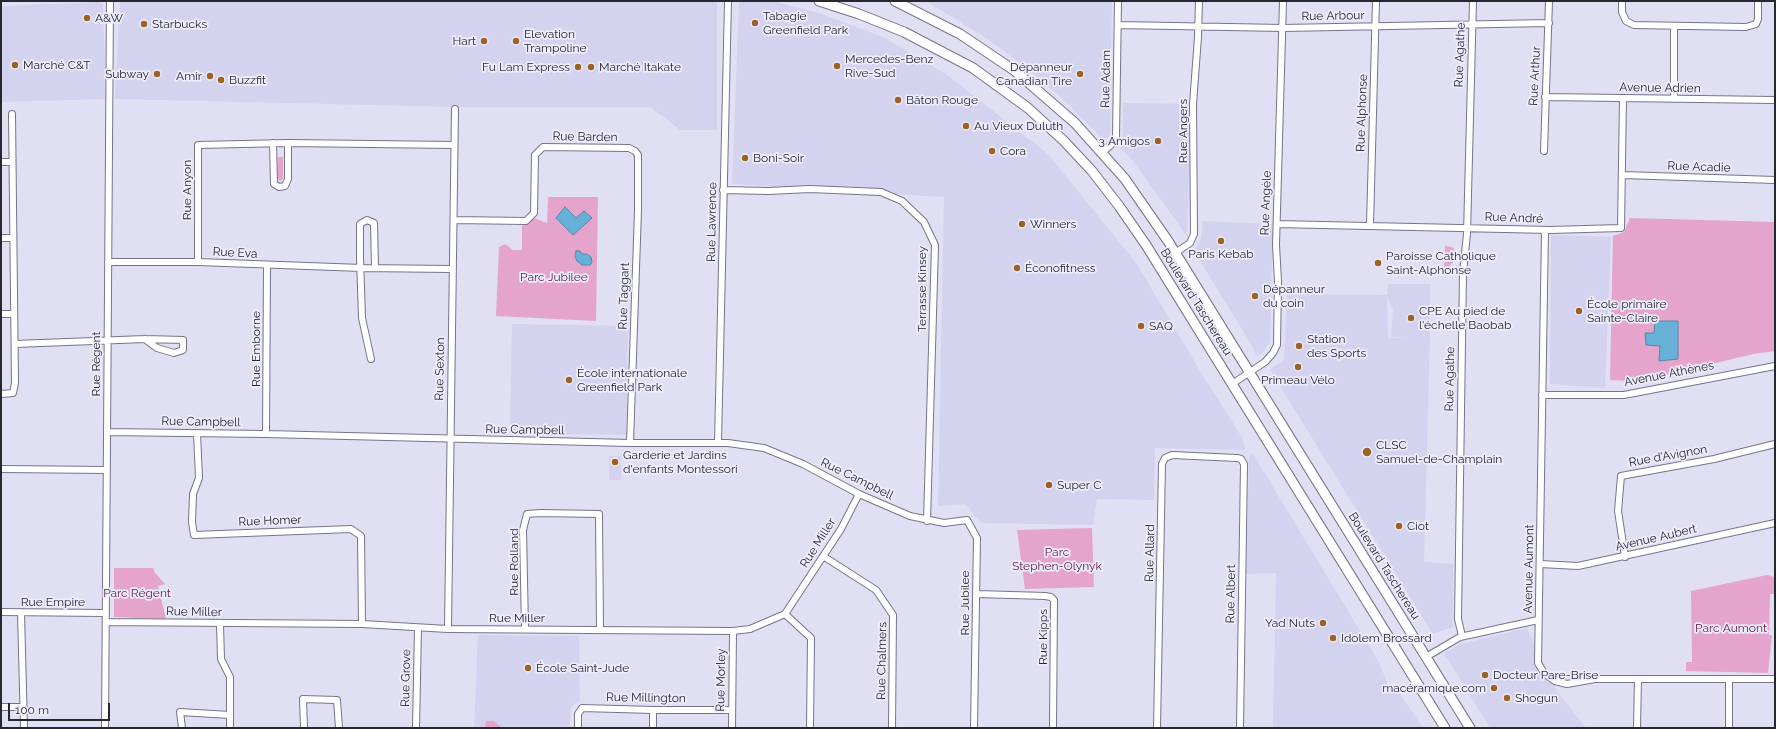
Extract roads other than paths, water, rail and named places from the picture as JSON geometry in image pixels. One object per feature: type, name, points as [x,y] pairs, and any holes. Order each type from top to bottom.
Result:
[{"type":"main road","name":"Boulevard Taschereau","points":[[818,1],[895,28],[941,50],[998,85],[1049,127],[1092,171],[1125,213],[1445,728]]},
{"type":"main road","name":"Boulevard Taschereau","points":[[895,1],[960,34],[1015,71],[1061,110],[1103,152],[1140,199],[1175,253],[1470,728]]},
{"type":"street","name":"Rue Régent","points":[[105,728],[110,1]]},
{"type":"street","name":"Rue Lawrence","points":[[718,443],[728,1]]},
{"type":"street","name":"Rue Adam","points":[[1103,152],[1114,142],[1116,137],[1118,1]]},
{"type":"street","name":"Rue Angers","points":[[1175,253],[1190,243],[1194,234],[1193,104],[1198,26],[1198,1]]},
{"type":"street","name":"Rue Angèle","points":[[1232,384],[1250,373],[1269,358],[1276,346],[1278,306],[1276,245],[1283,1]]},
{"type":"street","name":"Rue Alphonse","points":[[1370,225],[1376,1]]},
{"type":"street","name":"Rue Agathe","points":[[1462,636],[1458,619],[1458,609],[1463,273],[1466,228],[1473,1]]},
{"type":"street","name":"Rue Arthur","points":[[1544,151],[1549,1]]},
{"type":"street","points":[[1622,1],[1622,12],[1626,21],[1634,25],[1746,27],[1756,24],[1758,19],[1758,1]]},
{"type":"street","name":"Rue Arbour","points":[[1118,25],[1283,28],[1549,23]]},
{"type":"street","points":[[1674,26],[1674,99]]},
{"type":"street","name":"Avenue Adrien","points":[[1545,97],[1775,100]]},
{"type":"street","name":"Rue André","points":[[1277,224],[1545,230],[1621,228],[1623,98]]},
{"type":"street","name":"Rue Sexton","points":[[448,629],[455,108]]},
{"type":"street","points":[[1,394],[13,392],[15,384],[12,114]]},
{"type":"street","points":[[273,143],[274,184],[279,187],[285,186],[288,179],[288,143]]},
{"type":"street","name":"Rue Anyon","points":[[198,262],[198,145],[288,143],[454,145]]},
{"type":"street","name":"Rue Barden","points":[[454,220],[526,221],[534,214],[535,155],[543,147],[629,148],[636,151]]},
{"type":"street","name":"Rue Taggart","points":[[630,443],[638,210],[638,156],[636,151]]},
{"type":"street","points":[[1,162],[12,162]]},
{"type":"street","name":"Rue Acadie","points":[[1622,175],[1775,180]]},
{"type":"street","name":"Terrasse Kinsey","points":[[723,190],[768,191],[810,188],[881,192],[902,201],[924,222],[935,246],[927,521]]},
{"type":"street","points":[[371,359],[362,318],[360,224],[367,220],[374,223],[375,268]]},
{"type":"street","name":"Avenue Aumont","points":[[1545,230],[1538,663],[1544,673],[1555,681],[1568,684],[1595,679],[1775,679]]},
{"type":"street","points":[[1,238],[13,238]]},
{"type":"street","name":"Rue Eva","points":[[108,262],[198,262],[452,270]]},
{"type":"street","name":"Rue Emborne","points":[[266,434],[267,265]]},
{"type":"street","points":[[1,314],[14,314]]},
{"type":"street","points":[[15,344],[107,342],[145,339],[183,340],[183,350],[174,352],[157,348],[145,339]]},
{"type":"street","name":"Avenue Athènes","points":[[1542,395],[1624,395],[1775,366]]},
{"type":"street","name":"Rue Campbell","points":[[107,432],[266,434],[630,443],[718,443],[764,448],[803,464],[859,494],[910,516],[927,521]]},
{"type":"street","name":"Rue Homer","points":[[197,433],[199,478],[193,494],[192,522],[194,535],[351,529],[360,536],[362,624]]},
{"type":"street","name":"Rue d'Avignon","points":[[1625,557],[1618,511],[1621,476],[1714,459],[1775,444]]},
{"type":"street","name":"Rue Allard","points":[[1157,728],[1163,460],[1172,455],[1237,458],[1242,460]]},
{"type":"street","name":"Rue Albert","points":[[1240,728],[1244,466],[1242,460]]},
{"type":"street","points":[[1,469],[107,470]]},
{"type":"street","name":"Rue Miller","points":[[106,622],[362,624],[448,629],[733,631],[750,629],[785,614],[840,529],[859,494]]},
{"type":"street","name":"Rue Rolland","points":[[525,629],[523,530],[527,514],[540,513],[599,514],[600,629]]},
{"type":"street","name":"Rue Jubilee","points":[[927,521],[944,523],[967,520],[976,538],[977,594],[974,728]]},
{"type":"street","name":"Avenue Aubert","points":[[1540,564],[1578,566],[1625,557],[1775,523]]},
{"type":"street","name":"Rue Chalmers","points":[[823,556],[876,590],[893,615],[892,728]]},
{"type":"street","name":"Rue Kipps","points":[[977,594],[1044,596],[1051,597],[1054,600],[1053,728]]},
{"type":"street","name":"Rue Empire","points":[[1,612],[106,613]]},
{"type":"street","points":[[21,613],[22,707],[24,728]]},
{"type":"street","points":[[785,614],[811,638],[810,728]]},
{"type":"street","points":[[1426,657],[1450,641],[1462,636],[1538,620]]},
{"type":"street","points":[[220,624],[221,659],[230,677],[230,728]]},
{"type":"street","name":"Rue Grove","points":[[416,728],[418,628]]},
{"type":"street","name":"Rue Morley","points":[[732,728],[733,631]]},
{"type":"street","points":[[1637,728],[1638,679]]},
{"type":"street","points":[[1729,679],[1729,728]]},
{"type":"street","points":[[304,728],[304,699],[337,700],[339,728]]},
{"type":"street","points":[[1,707],[22,707]]},
{"type":"street","name":"Rue Millington","points":[[578,728],[578,714],[582,708],[732,710]]},
{"type":"street","points":[[653,710],[653,728]]},
{"type":"street","points":[[182,728],[180,712],[230,715]]},
{"type":"water","points":[[565,207],[576,218],[584,211],[592,218],[573,235],[556,218]]},
{"type":"water","points":[[576,251],[580,251],[582,254],[587,254],[591,257],[592,262],[590,265],[582,265],[577,261],[575,256]]},
{"type":"water","points":[[1655,321],[1678,321],[1678,359],[1659,361],[1660,346],[1646,345],[1645,333],[1654,333]]},
{"type":"place","name":"A&W","points":[[87,18]]},
{"type":"place","name":"Tabagie Greenfield Park","points":[[755,23]]},
{"type":"place","name":"Starbucks","points":[[144,24]]},
{"type":"place","name":"Hart","points":[[484,41]]},
{"type":"place","name":"Elevation Trampoline","points":[[516,41]]},
{"type":"place","name":"Marché C&T","points":[[15,65]]},
{"type":"place","name":"Mercedes-Benz Rive-Sud","points":[[837,66]]},
{"type":"place","name":"Fu Lam Express","points":[[578,67]]},
{"type":"place","name":"Marché Itakate","points":[[591,67]]},
{"type":"place","name":"Subway","points":[[157,74]]},
{"type":"place","name":"Dépanneur Canadian Tire","points":[[1080,74]]},
{"type":"place","name":"Amir","points":[[210,76]]},
{"type":"place","name":"Buzzfit","points":[[221,80]]},
{"type":"place","name":"Bâton Rouge","points":[[898,100]]},
{"type":"place","name":"Au Vieux Duluth","points":[[966,126]]},
{"type":"place","name":"3 Amigos","points":[[1158,141]]},
{"type":"place","name":"Cora","points":[[992,151]]},
{"type":"place","name":"Boni-Soir","points":[[745,158]]},
{"type":"place","name":"Winners","points":[[1022,224]]},
{"type":"place","name":"Paris Kebab","points":[[1221,241]]},
{"type":"place","name":"Paroisse Catholique Saint-Alphonse","points":[[1378,263]]},
{"type":"place","name":"Éconofitness","points":[[1017,268]]},
{"type":"place","name":"Dépanneur du coin","points":[[1255,296]]},
{"type":"place","name":"École primaire Sainte-Claire","points":[[1579,311]]},
{"type":"place","name":"CPE Au pied de l'échelle Baobab","points":[[1411,318]]},
{"type":"place","name":"SAQ","points":[[1141,326]]},
{"type":"place","name":"Station des Sports","points":[[1299,346]]},
{"type":"place","name":"Primeau Vélo","points":[[1298,367]]},
{"type":"place","name":"École internationale Greenfield Park","points":[[569,380]]},
{"type":"place","name":"CLSC Samuel-de-Champlain","points":[[1367,452]]},
{"type":"place","name":"Garderie et Jardins d'enfants Montessori","points":[[615,462]]},
{"type":"place","name":"Super C","points":[[1049,485]]},
{"type":"place","name":"Ciot","points":[[1399,526]]},
{"type":"place","name":"Yad Nuts","points":[[1323,623]]},
{"type":"place","name":"Idolem Brossard","points":[[1333,638]]},
{"type":"place","name":"École Saint-Jude","points":[[528,668]]},
{"type":"place","name":"Docteur Pare-Brise","points":[[1485,675]]},
{"type":"place","name":"macéramique.com","points":[[1494,688]]},
{"type":"place","name":"Shogun","points":[[1507,698]]},
{"type":"park label","name":"Parc Jubilee","points":[[554,277]]},
{"type":"park label","name":"Parc Stephen-Olynyk","points":[[1057,559]]},
{"type":"park label","name":"Parc Régent","points":[[137,593]]},
{"type":"park label","name":"Parc Aumont","points":[[1731,628]]}]
